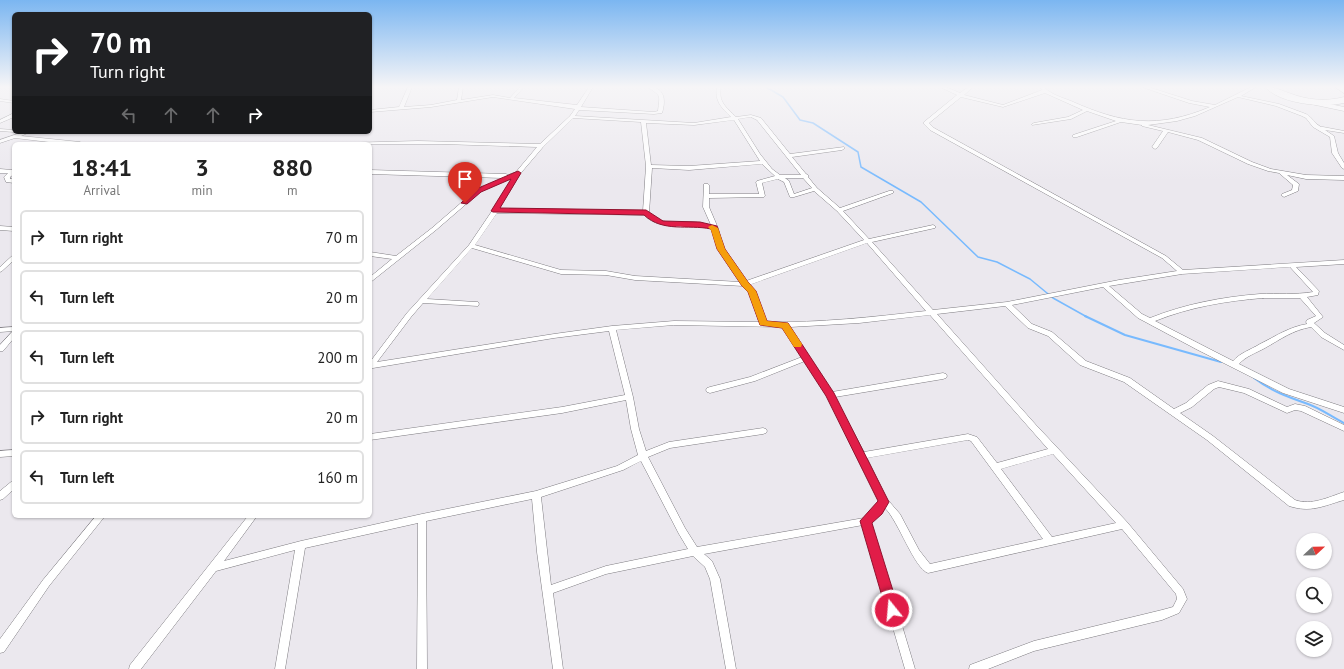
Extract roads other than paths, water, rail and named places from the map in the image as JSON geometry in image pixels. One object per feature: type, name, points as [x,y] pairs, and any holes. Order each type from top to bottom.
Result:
[{"type":"street","points":[[372,364],[421,301],[471,246],[495,211],[518,173],[541,146],[571,118]]},
{"type":"street","points":[[594,118],[694,124],[740,118]]},
{"type":"street","points":[[758,118],[815,189],[839,210],[868,240],[1054,450],[1124,525],[1180,592],[1182,599],[1176,610],[1162,615],[1034,646],[974,669]]},
{"type":"street","points":[[930,118],[926,123],[932,129],[1164,257],[1182,272]]},
{"type":"street","points":[[1034,124],[1068,118]]},
{"type":"street","points":[[1116,118],[1136,122],[1161,122],[1176,118]]},
{"type":"street","points":[[1309,118],[1312,120],[1315,126],[1332,136],[1335,153],[1344,167]]},
{"type":"street","points":[[735,119],[762,162],[778,177],[786,181],[792,196],[815,189]]},
{"type":"street","points":[[1075,136],[1122,120]]},
{"type":"street","points":[[643,121],[649,166],[646,213]]},
{"type":"street","points":[[1136,122],[1166,132],[1172,131],[1200,139],[1250,163],[1279,172],[1306,177],[1344,178]]},
{"type":"street","points":[[1161,122],[1166,132]]},
{"type":"street","points":[[1315,126],[1344,132]]},
{"type":"street","points":[[0,130],[12,133]]},
{"type":"street","points":[[1155,147],[1166,132]]},
{"type":"street","points":[[0,142],[15,134],[51,142]]},
{"type":"street","points":[[372,143],[470,143],[541,146]]},
{"type":"street","points":[[790,156],[842,148]]},
{"type":"street","points":[[649,166],[689,168],[762,162]]},
{"type":"street","points":[[0,171],[12,171]]},
{"type":"street","points":[[12,172],[7,179],[12,180]]},
{"type":"street","points":[[372,172],[508,176]]},
{"type":"street","points":[[1279,172],[1296,184],[1295,191],[1284,195]]},
{"type":"street","points":[[372,278],[434,229],[478,191],[508,176],[518,173]]},
{"type":"street","points":[[706,196],[762,196],[759,182],[778,177],[806,176]]},
{"type":"street","points":[[706,185],[706,207],[715,228],[721,249],[745,284],[752,291],[763,323]]},
{"type":"street","points":[[839,210],[891,192]]},
{"type":"street","points":[[495,211],[646,213],[655,221],[662,224],[700,224],[715,228]]},
{"type":"street","points":[[471,246],[561,272],[606,273],[635,278],[745,284],[868,240],[933,227]]},
{"type":"street","points":[[0,228],[12,229]]},
{"type":"street","points":[[372,254],[397,258]]},
{"type":"street","points":[[0,270],[12,259]]},
{"type":"street","points":[[372,367],[554,336],[612,328],[674,323],[763,323],[785,325],[859,321],[1007,304],[1043,296],[1182,272],[1344,262]]},
{"type":"street","points":[[1149,321],[1174,310],[1205,302],[1316,294],[1316,291],[1291,265]]},
{"type":"street","points":[[1104,285],[1149,321],[1286,391],[1344,410]]},
{"type":"street","points":[[1302,296],[1320,317],[1309,322],[1344,348]]},
{"type":"street","points":[[421,301],[476,304]]},
{"type":"street","points":[[1007,304],[1030,326],[1050,334],[1086,365],[1127,380],[1210,438],[1292,503],[1300,507],[1309,507],[1344,496]]},
{"type":"street","points":[[785,325],[830,395],[884,502],[894,510],[917,553],[928,569],[1124,525]]},
{"type":"street","points":[[1234,365],[1248,352],[1268,343],[1287,331],[1312,325]]},
{"type":"street","points":[[612,328],[629,397],[634,429],[643,456],[682,532],[695,552],[709,564],[715,579],[731,669]]},
{"type":"street","points":[[0,330],[12,329]]},
{"type":"street","points":[[0,349],[12,336]]},
{"type":"street","points":[[710,390],[752,380],[806,358]]},
{"type":"street","points":[[830,395],[943,376]]},
{"type":"street","points":[[1174,413],[1189,405],[1211,387],[1218,384],[1246,391],[1286,410],[1295,407],[1302,408],[1344,428]]},
{"type":"street","points":[[372,437],[562,410],[629,397]]},
{"type":"street","points":[[212,568],[301,545],[422,518],[536,495],[620,468],[669,445],[763,430]]},
{"type":"street","points":[[862,456],[968,437],[974,439],[1050,542]]},
{"type":"street","points":[[995,467],[1054,450]]},
{"type":"street","points":[[0,454],[12,452]]},
{"type":"street","points":[[0,496],[12,486]]},
{"type":"street","points":[[536,495],[558,669]]},
{"type":"street","points":[[547,591],[606,570],[695,552],[866,521],[878,511],[884,502]]},
{"type":"street","points":[[0,648],[46,583],[98,518]]},
{"type":"street","points":[[134,669],[252,518]]},
{"type":"street","points":[[422,518],[422,669]]},
{"type":"street","points":[[866,521],[910,669]]},
{"type":"street","points":[[280,669],[301,545]]},
{"type":"waterway","points":[[799,118],[800,120],[813,123],[858,152],[861,167],[921,202],[978,257],[997,262],[1030,279],[1053,298],[1086,317]]},
{"type":"waterway","points":[[1086,317],[1125,335],[1221,362]]},
{"type":"waterway","points":[[1254,378],[1273,390],[1317,408],[1344,423]]}]
